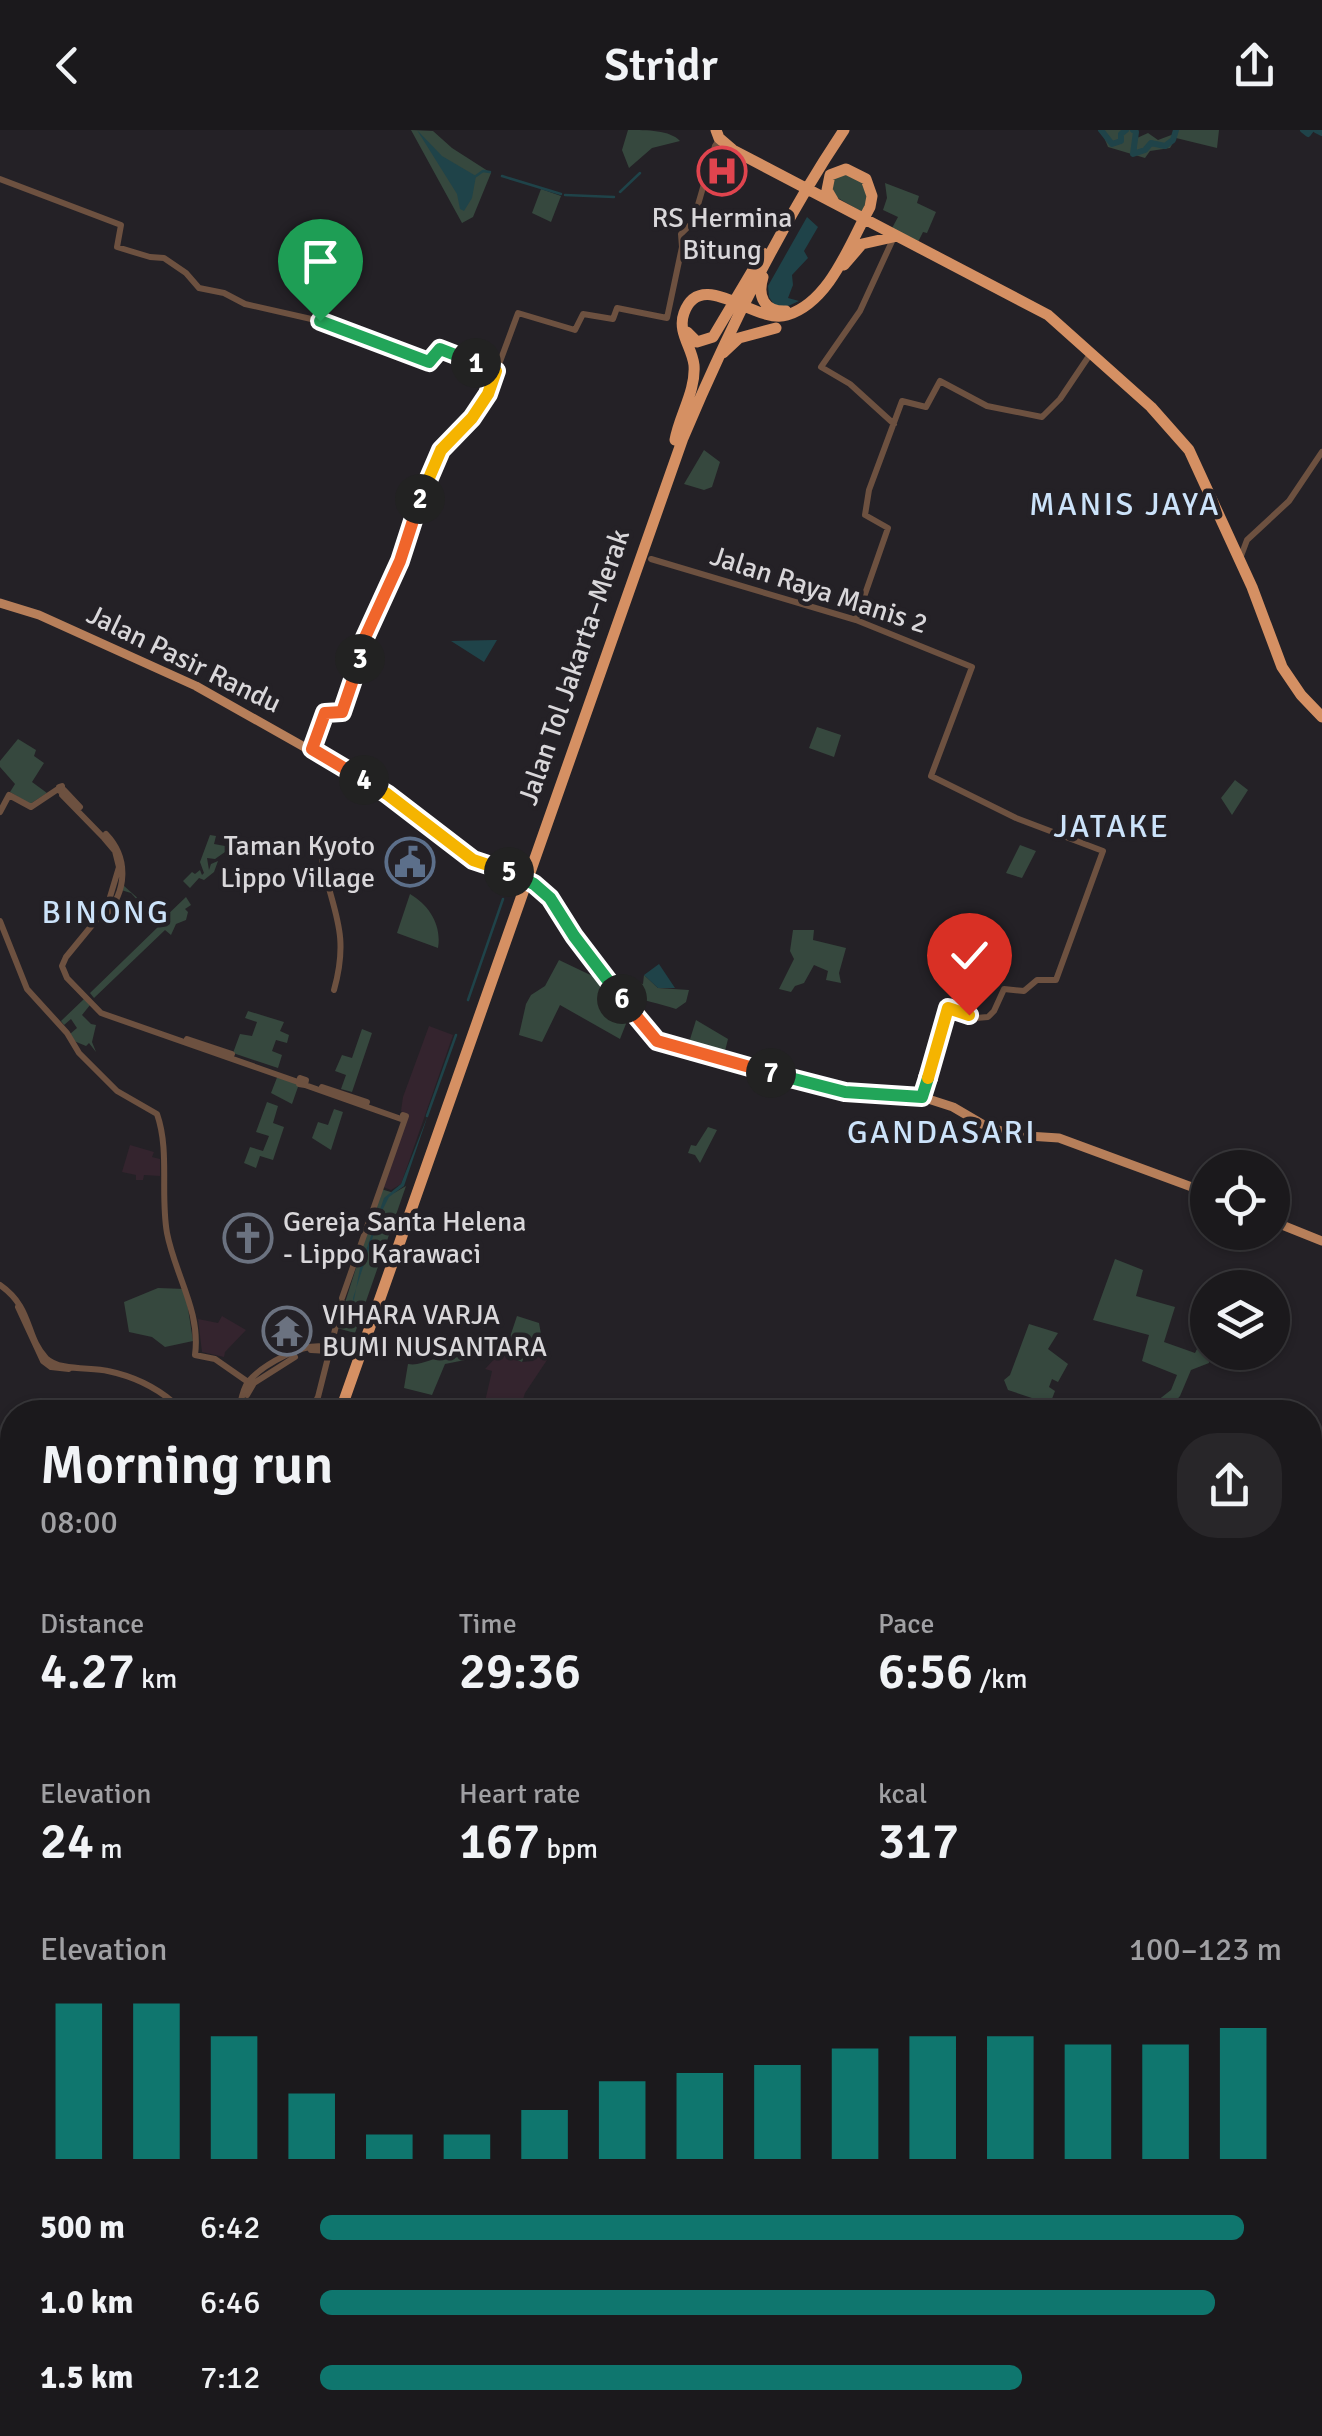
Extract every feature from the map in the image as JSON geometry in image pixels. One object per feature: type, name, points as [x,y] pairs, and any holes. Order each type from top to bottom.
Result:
[{"type":"highway","name":"Jalan Tol Jakarta–Merak","points":[[341,1400],[656,510],[736,305],[841,130]]},
{"type":"highway","points":[[719,134],[733,147],[782,175],[1048,316],[1161,418],[1189,450],[1240,560],[1282,667],[1301,696],[1320,713]]},
{"type":"highway","points":[[782,175],[816,177],[845,166],[861,170],[874,190],[868,213]]},
{"type":"highway","points":[[712,369],[739,338],[801,313],[825,296],[847,232],[827,187],[830,175],[854,170],[866,178],[871,202],[832,278]]},
{"type":"highway","name":"Jalan Tol Jakarta–Merak","points":[[341,1400],[675,440],[736,305],[798,199]]},
{"type":"highway","points":[[798,199],[760,289],[772,310],[789,310],[832,278],[862,244],[897,238]]},
{"type":"highway","points":[[675,440],[693,380],[694,362],[682,327],[690,303],[699,296],[718,294],[769,318],[801,313]]},
{"type":"highway","points":[[736,305],[710,340],[690,338],[685,327],[687,313],[693,304],[707,298],[719,299],[768,320],[801,313]]},
{"type":"highway","points":[[739,338],[772,326]]},
{"type":"main road","name":"Jalan Pasir Randu","points":[[0,603],[33,612],[150,663],[312,749],[393,799],[473,860],[534,884],[550,898],[603,977],[657,1041],[845,1092],[922,1097]]},
{"type":"main road","points":[[922,1097],[1012,1135],[1058,1138],[1190,1186]]},
{"type":"main road","points":[[1290,1228],[1322,1241]]},
{"type":"street","points":[[312,749],[325,713],[342,712],[360,662],[360,650],[389,588],[436,458],[488,394],[518,313],[575,330],[583,314],[613,319],[617,308],[667,318],[682,232],[694,222],[719,134]]},
{"type":"street","points":[[0,179],[121,224],[116,247],[150,258],[164,258],[199,288],[224,293],[245,304],[320,321],[429,362],[440,349],[496,371]]},
{"type":"street","points":[[894,425],[850,384],[821,367],[852,326],[897,238]]},
{"type":"street","points":[[856,620],[888,528],[864,511],[902,401],[925,407],[939,381],[987,406],[1044,416],[1091,352]]},
{"type":"street","points":[[1240,560],[1247,540],[1289,501],[1322,452]]},
{"type":"street","name":"Jalan Raya Manis 2","points":[[651,559],[856,620],[972,667],[931,776],[1016,818],[1104,851],[1055,981],[1037,980],[1024,991],[1004,989],[992,1014],[984,1018],[948,1008],[922,1097]]},
{"type":"street","points":[[0,812],[9,795],[32,807],[61,790],[119,855],[117,886],[107,908],[95,927],[74,944],[62,966],[67,978],[97,1007],[111,1017],[403,1118],[329,1337],[254,1383],[246,1400]]},
{"type":"street","points":[[322,860],[342,930],[342,956],[334,990]]},
{"type":"street","points":[[0,921],[27,988],[67,1033],[79,1053],[117,1091],[157,1114],[164,1143],[162,1174],[167,1233],[176,1270],[191,1302],[198,1357],[215,1359],[246,1385]]},
{"type":"street","points":[[0,1287],[17,1306],[43,1361],[51,1366],[103,1370],[138,1380],[170,1400]]},
{"type":"street","points":[[317,1400],[340,1304]]},
{"type":"street","points":[[243,1400],[246,1385],[271,1365],[314,1348],[327,1350]]},
{"type":"street","points":[[72,1368],[127,1380],[169,1400]]},
{"type":"shaded area","name":"RS Hermina Bitung","points":[[728,150],[740,156],[728,188],[711,183],[713,176],[707,174],[710,165],[716,166]]},
{"type":"shaded area","points":[[429,1026],[453,1035],[401,1184],[391,1190],[383,1187],[407,1116],[401,1111],[403,1097]]},
{"type":"shaded area","points":[[130,1145],[154,1152],[152,1157],[160,1159],[160,1176],[144,1175],[143,1180],[136,1180],[136,1175],[122,1172]]},
{"type":"shaded area","points":[[222,1316],[246,1330],[224,1357],[202,1352],[198,1319],[218,1323]]},
{"type":"shaded area","points":[[500,1353],[522,1362],[533,1361],[536,1356],[547,1360],[523,1400],[485,1400],[492,1371],[485,1369]]},
{"type":"green space","points":[[411,130],[433,131],[491,173],[473,217],[462,223]]},
{"type":"green space","points":[[628,130],[664,133],[680,141],[652,148],[629,168],[622,150]]},
{"type":"green space","points":[[1101,130],[1134,130],[1137,138],[1148,133],[1158,140],[1175,130],[1219,130],[1217,148],[1176,138],[1170,148],[1150,151],[1145,158],[1108,147]]},
{"type":"green space","points":[[840,171],[858,174],[870,192],[862,212],[831,194],[832,177]]},
{"type":"green space","points":[[885,183],[919,196],[917,203],[936,212],[927,233],[923,232],[918,242],[891,230],[898,217],[883,210],[887,198]]},
{"type":"green space","points":[[541,189],[561,196],[551,222],[532,213]]},
{"type":"green space","points":[[704,450],[720,462],[712,487],[704,490],[684,484]]},
{"type":"green space","points":[[817,727],[841,735],[834,757],[809,748]]},
{"type":"green space","points":[[18,739],[36,750],[34,756],[44,763],[32,782],[47,793],[30,804],[10,792],[15,784],[0,767],[0,761]]},
{"type":"green space","points":[[1235,780],[1248,790],[1232,815],[1221,798]]},
{"type":"green space","points":[[210,835],[216,836],[214,844],[225,846],[225,852],[215,859],[207,858],[209,870],[218,861],[214,872],[204,880],[199,878],[190,888],[183,881],[192,872],[204,873],[200,862]]},
{"type":"green space","points":[[1020,845],[1036,851],[1022,878],[1006,873]]},
{"type":"green space","points":[[123,885],[162,920],[186,897],[191,905],[185,909],[186,920],[176,924],[171,935],[165,930],[94,998],[90,993],[160,925],[131,893],[121,890]]},
{"type":"green space","points":[[410,894],[433,916],[438,948],[397,933]]},
{"type":"green space","points":[[793,930],[814,930],[813,940],[846,948],[839,973],[841,983],[826,980],[828,971],[814,965],[804,983],[791,992],[779,989],[794,959],[790,951]]},
{"type":"green space","points":[[559,960],[603,981],[615,993],[627,981],[643,984],[644,975],[658,988],[689,990],[686,1002],[676,1009],[627,992],[621,1000],[631,1011],[620,1039],[560,1005],[542,1042],[519,1035],[526,1004],[531,995],[545,986]]},
{"type":"green space","points":[[84,999],[90,1005],[82,1015],[96,1025],[92,1042],[96,1052],[89,1043],[86,1046],[74,1041],[70,1034],[77,1028],[71,1019],[64,1025],[61,1021]]},
{"type":"green space","points":[[248,1011],[284,1022],[280,1031],[289,1035],[287,1043],[276,1040],[272,1051],[282,1055],[278,1068],[233,1053],[240,1034],[252,1036],[257,1022],[245,1018]]},
{"type":"green space","points":[[696,1020],[728,1039],[723,1059],[687,1049]]},
{"type":"green space","points":[[362,1029],[372,1033],[352,1092],[341,1089],[346,1075],[335,1071],[342,1055],[352,1058]]},
{"type":"green space","points":[[278,1075],[299,1084],[292,1104],[271,1093]]},
{"type":"green space","points":[[267,1102],[278,1106],[273,1123],[284,1127],[273,1160],[260,1156],[256,1168],[244,1163],[250,1147],[263,1151],[269,1136],[256,1132]]},
{"type":"green space","points":[[334,1109],[343,1112],[331,1150],[312,1138],[318,1122],[328,1125]]},
{"type":"green space","points":[[708,1127],[717,1130],[700,1163],[688,1153]]},
{"type":"green space","points":[[406,1186],[355,1333],[337,1328],[381,1189],[394,1193]]},
{"type":"green space","points":[[1115,1259],[1143,1270],[1136,1296],[1175,1307],[1164,1342],[1190,1351],[1191,1370],[1176,1400],[1158,1400],[1171,1390],[1177,1375],[1142,1361],[1149,1335],[1093,1320]]},
{"type":"green space","points":[[158,1288],[185,1289],[193,1341],[165,1347],[152,1337],[129,1332],[124,1302]]},
{"type":"green space","points":[[517,1316],[539,1323],[541,1334],[530,1342],[522,1362],[500,1353],[495,1355],[489,1341],[465,1360],[445,1364],[432,1395],[404,1388],[408,1364],[455,1358],[482,1337],[510,1337]]},
{"type":"green space","points":[[1029,1324],[1058,1333],[1048,1349],[1068,1364],[1058,1382],[1052,1379],[1049,1387],[1055,1391],[1052,1400],[1038,1400],[1008,1390],[1004,1380],[1010,1375]]},
{"type":"water","points":[[417,130],[442,156],[476,176],[472,198],[464,211],[457,194]]},
{"type":"water","points":[[807,217],[818,227],[804,251],[808,258],[792,275],[788,298],[799,301],[786,307],[775,306],[768,286]]},
{"type":"water","points":[[494,640],[484,662],[451,641]]},
{"type":"water","points":[[659,964],[675,988],[658,988],[644,975]]},
{"type":"water","points":[[428,1115],[404,1186],[389,1197],[380,1215],[356,1288],[384,1198],[401,1184]]},
{"type":"waterway","points":[[1101,130],[1112,144],[1121,141],[1126,130]]},
{"type":"waterway","points":[[1133,130],[1133,154],[1151,143],[1165,146],[1173,140],[1176,130]]},
{"type":"waterway","points":[[1303,130],[1308,134],[1311,130]]},
{"type":"waterway","points":[[1316,130],[1322,133]]},
{"type":"waterway","points":[[476,176],[490,172]]},
{"type":"waterway","points":[[620,192],[640,173]]},
{"type":"waterway","points":[[502,176],[561,194]]},
{"type":"waterway","points":[[565,195],[614,197]]},
{"type":"waterway","points":[[468,1000],[503,899]]},
{"type":"waterway","points":[[427,1116],[456,1035]]},
{"type":"place","name":"RS Hermina Bitung","points":[[722,171]]},
{"type":"place","name":"Taman Kyoto Lippo Village","points":[[410,862]]},
{"type":"place","name":"Gereja Santa Helena - Lippo Karawaci","points":[[248,1238]]},
{"type":"place","name":"VIHARA VARJA BUMI NUSANTARA","points":[[287,1331]]},
{"type":"district","name":"MANIS JAYA","points":[[1125,504]]},
{"type":"district","name":"JATAKE","points":[[1112,826]]},
{"type":"district","name":"BINONG","points":[[106,912]]},
{"type":"district","name":"GANDASARI","points":[[942,1132]]},
{"type":"route","points":[[320,321],[429,362],[440,349],[496,371],[488,394],[472,418],[456,431],[436,458],[400,561],[360,650],[360,662],[345,706],[341,713],[325,713],[312,749],[390,796],[473,860],[518,876],[545,892],[603,977],[657,1041],[845,1092],[922,1097],[948,1008],[969,1015]]}]
